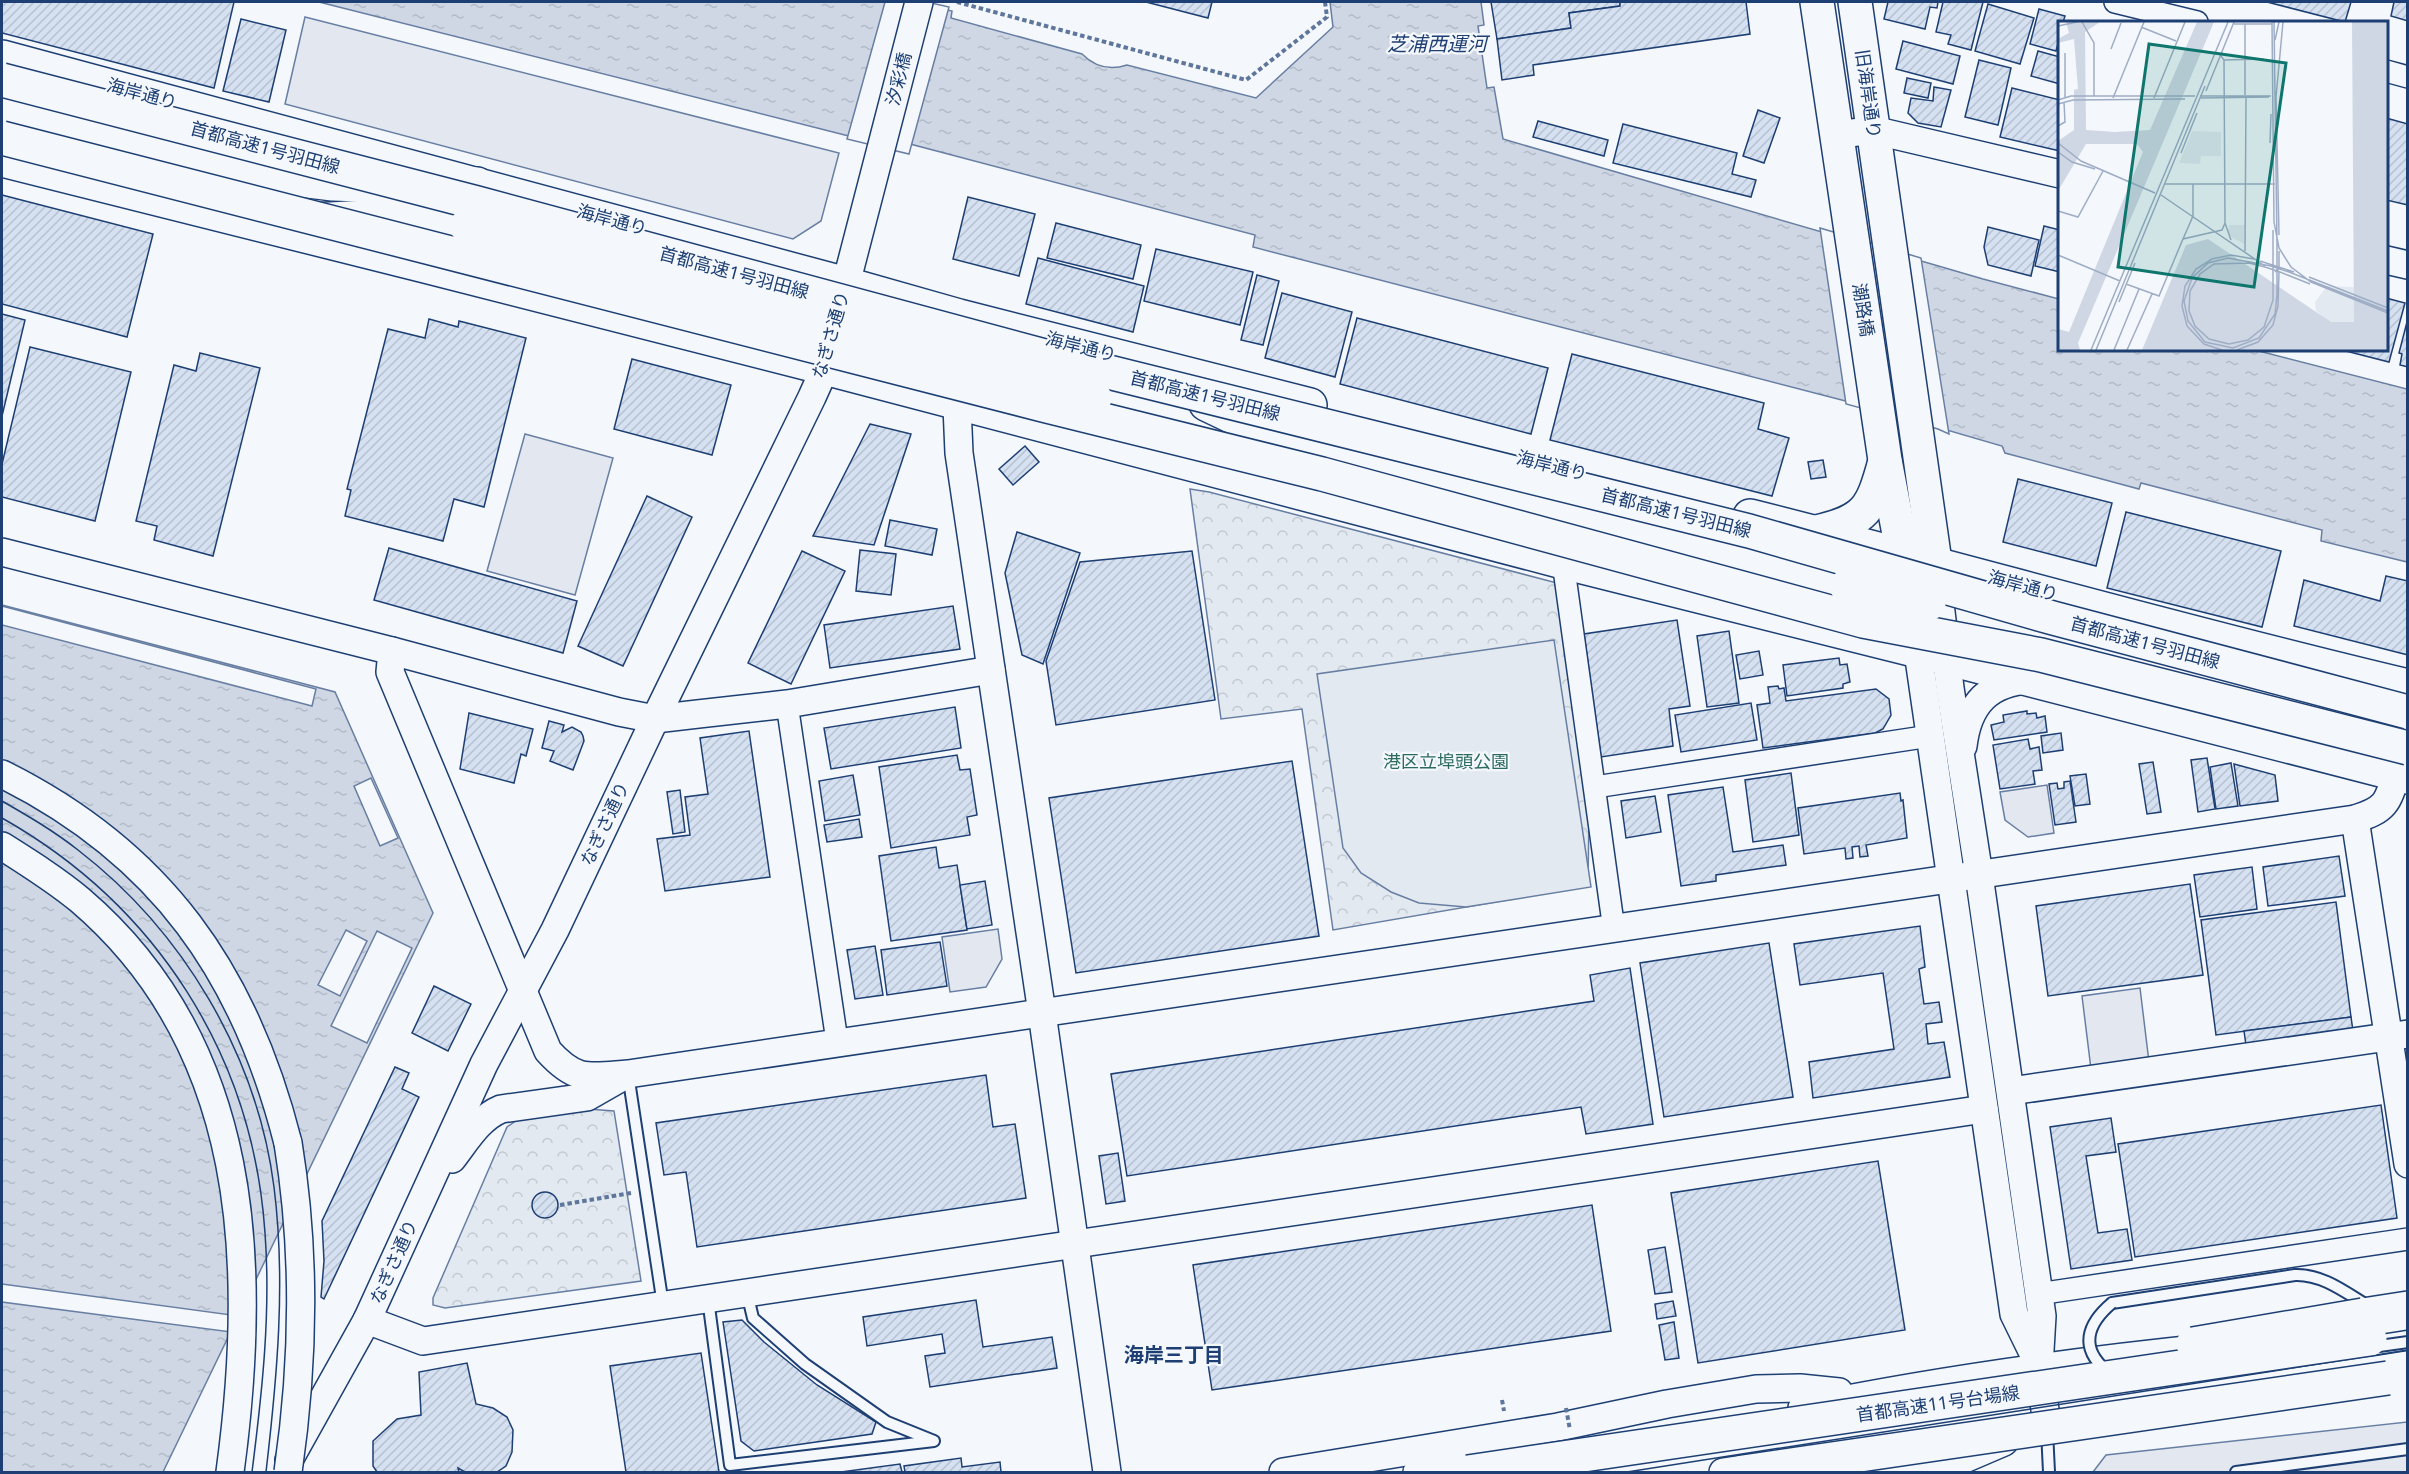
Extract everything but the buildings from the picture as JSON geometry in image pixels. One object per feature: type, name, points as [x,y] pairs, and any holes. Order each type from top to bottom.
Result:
[{"type":"main road","name":"旧海岸通り","points":[[1817,2],[1843,174]]},
{"type":"main road","name":"旧海岸通り","points":[[1855,2],[1881,186]]},
{"type":"main road","name":"海岸通り","points":[[2,57],[959,316],[1935,562],[2335,669],[2408,686]]},
{"type":"main road","name":"首都高速1号羽田線","points":[[2,80],[477,203],[1048,357],[1738,528],[2053,618],[2408,712]]},
{"type":"main road","points":[[2,107],[267,176],[344,184],[477,184]]},
{"type":"main road","name":"首都高速1号羽田線","points":[[2,138],[1043,405],[1322,474],[1863,621],[2041,655],[2404,766]]},
{"type":"main road","points":[[2,160],[825,368],[1563,562],[2031,680],[2404,766]]},
{"type":"main road","name":"潮路橋","points":[[1843,174],[1884,452]]},
{"type":"main road","name":"潮路橋","points":[[1881,186],[1935,562]]},
{"type":"main road","points":[[257,223],[367,217],[423,219],[466,226],[1036,378],[1322,474]]},
{"type":"main road","points":[[1099,352],[1252,426],[1846,586],[2012,623],[2053,618]]},
{"type":"main road","points":[[1816,532],[1837,527],[1862,514],[1871,504],[1884,452]]},
{"type":"main road","points":[[1884,452],[1903,555]]},
{"type":"main road","points":[[2048,1377],[2201,1342],[2398,1316]]},
{"type":"main road","name":"首都高速11号台場線","points":[[1464,1469],[2048,1377],[2408,1333]]},
{"type":"main road","points":[[1743,1473],[2408,1375]]},
{"type":"street","name":"汐彩橋","points":[[879,157],[919,2]]},
{"type":"street","points":[[2115,2],[2195,17]]},
{"type":"street","points":[[2388,72],[2408,77]]},
{"type":"street","points":[[1837,135],[1873,130],[2058,174]]},
{"type":"street","name":"なぎさ通り","points":[[282,1473],[367,1320],[484,1064],[555,930],[654,719],[825,368],[879,157]]},
{"type":"street","points":[[2388,260],[2408,265]]},
{"type":"street","points":[[959,316],[955,402],[959,453],[1107,1473]]},
{"type":"street","points":[[2,552],[392,651],[619,712],[654,719],[787,704],[991,670]]},
{"type":"street","points":[[1903,555],[1963,767],[2042,1316],[2048,1377],[2047,1424]]},
{"type":"street","points":[[1563,562],[1614,930]]},
{"type":"street","points":[[1935,562],[1930,736],[2014,1314],[2048,1377]]},
{"type":"street","points":[[392,651],[390,672],[497,925],[521,991],[548,1051],[570,1072],[583,1077],[628,1074],[837,1041],[1614,930],[2355,819],[2382,807],[2390,797],[2404,766]]},
{"type":"street","points":[[1963,767],[1965,734],[1978,703],[1995,687],[2010,681],[2031,680]]},
{"type":"street","points":[[787,704],[837,1041]]},
{"type":"street","points":[[1595,787],[1930,736]]},
{"type":"street","points":[[2,774],[64,808],[132,861],[181,916],[212,957],[232,990],[255,1037],[272,1085],[288,1143],[299,1224],[301,1344],[288,1473]]},
{"type":"street","points":[[2355,819],[2398,1035],[2408,1164]]},
{"type":"street","points":[[2,846],[52,878],[80,900],[120,940],[175,1015],[194,1050],[209,1086],[230,1156],[243,1277],[238,1389],[230,1473]]},
{"type":"street","points":[[2011,1091],[2398,1035]]},
{"type":"street","points":[[424,1195],[481,1122],[491,1113],[501,1109],[588,1097],[628,1074]]},
{"type":"street","points":[[367,1320],[423,1341],[1984,1109]]},
{"type":"street","points":[[2038,1294],[2408,1239]]},
{"type":"street","points":[[1417,1473],[1464,1469],[1717,1426],[1870,1394],[2048,1377]]},
{"type":"street","points":[[1723,1473],[2113,1414],[2408,1385]]},
{"type":"street","points":[[1283,1473],[1558,1427],[1667,1404],[1756,1389],[1800,1388],[1870,1394]]},
{"type":"street","points":[[1874,1473],[1962,1460],[2047,1424]]},
{"type":"lane","points":[[628,1074],[663,1306]]},
{"type":"lane","points":[[2398,1316],[2320,1278],[2309,1274],[2295,1275],[2112,1303],[2100,1313],[2093,1323],[2089,1336],[2090,1348],[2097,1363],[2111,1374],[2127,1382],[2408,1342]]},
{"type":"lane","points":[[708,1299],[730,1465],[934,1441],[886,1422],[805,1364],[753,1318],[747,1292]]},
{"type":"lane","points":[[2047,1424],[2049,1473]]},
{"type":"lane","points":[[2236,1473],[2408,1449]]},
{"type":"path","points":[[957,2],[1246,80],[1327,17],[1325,2]]},
{"type":"path","points":[[987,9],[989,2]]},
{"type":"path","points":[[560,1205],[632,1193]]},
{"type":"green space","name":"港区立埠頭公園","points":[[1190,489],[1209,492],[1557,583],[1589,808],[1588,886],[1333,930],[1302,709],[1221,719]]},
{"type":"green space","points":[[1554,640],[1591,887],[1466,907],[1419,903],[1391,892],[1361,873],[1343,848],[1317,674]]},
{"type":"green space","points":[[588,1109],[614,1111],[641,1281],[445,1308],[433,1305],[433,1298],[507,1127],[517,1120]]},
{"type":"shaded area","points":[[305,17],[839,153],[821,221],[793,239],[285,104]]},
{"type":"shaded area","points":[[525,434],[613,458],[575,595],[487,571]]},
{"type":"shaded area","points":[[2047,785],[2054,833],[2028,837],[2005,820],[2000,792]]},
{"type":"shaded area","points":[[998,929],[1002,959],[986,987],[950,992],[942,937]]},
{"type":"shaded area","points":[[2140,988],[2149,1062],[2091,1069],[2082,996]]},
{"type":"shaded area","points":[[2407,1422],[2407,1472],[2093,1472],[2106,1455]]},
{"type":"water","name":"芝浦西運河","points":[[319,2],[915,2],[952,11],[951,18],[1082,54],[1103,67],[1114,68],[1127,65],[1256,98],[1333,27],[1330,2],[1481,2],[1484,25],[1478,26],[1487,88],[1494,87],[1503,139],[2058,299],[2058,351],[2259,351],[2407,389],[2407,562],[2321,541],[2322,530],[2141,483],[2139,489],[2005,453],[2002,446],[1861,405],[1253,247],[1255,235],[910,144],[908,151]]},
{"type":"water","points":[[2,605],[335,692],[433,913],[163,1472],[2,1472]]},
{"type":"pier","points":[[885,2],[927,2],[949,7],[909,154],[847,139]]},
{"type":"pier","points":[[1820,228],[1921,258],[1949,434],[1846,404]]},
{"type":"pier","points":[[2,606],[316,689],[312,706],[2,625]]},
{"type":"pier","points":[[371,778],[398,838],[380,846],[354,786]]},
{"type":"pier","points":[[346,930],[367,941],[340,996],[318,985]]},
{"type":"pier","points":[[377,931],[412,948],[367,1043],[331,1026]]},
{"type":"pier","points":[[2,1284],[239,1316],[231,1332],[2,1302]]},
{"type":"tram line","points":[[2,801],[78,850],[116,882],[151,918],[182,957],[209,999],[232,1044],[251,1090],[265,1138],[278,1223],[279,1330],[266,1472]]},
{"type":"tram line","points":[[2,818],[57,854],[106,895],[150,941],[187,991],[217,1046],[240,1105],[257,1168],[267,1263],[264,1353],[252,1472]]},
{"type":"tram line","points":[[1510,1472],[2408,1330]]},
{"type":"tram line","points":[[1627,1472],[2408,1350]]},
{"type":"district","name":"海岸三丁目","points":[[1174,1355]]}]
